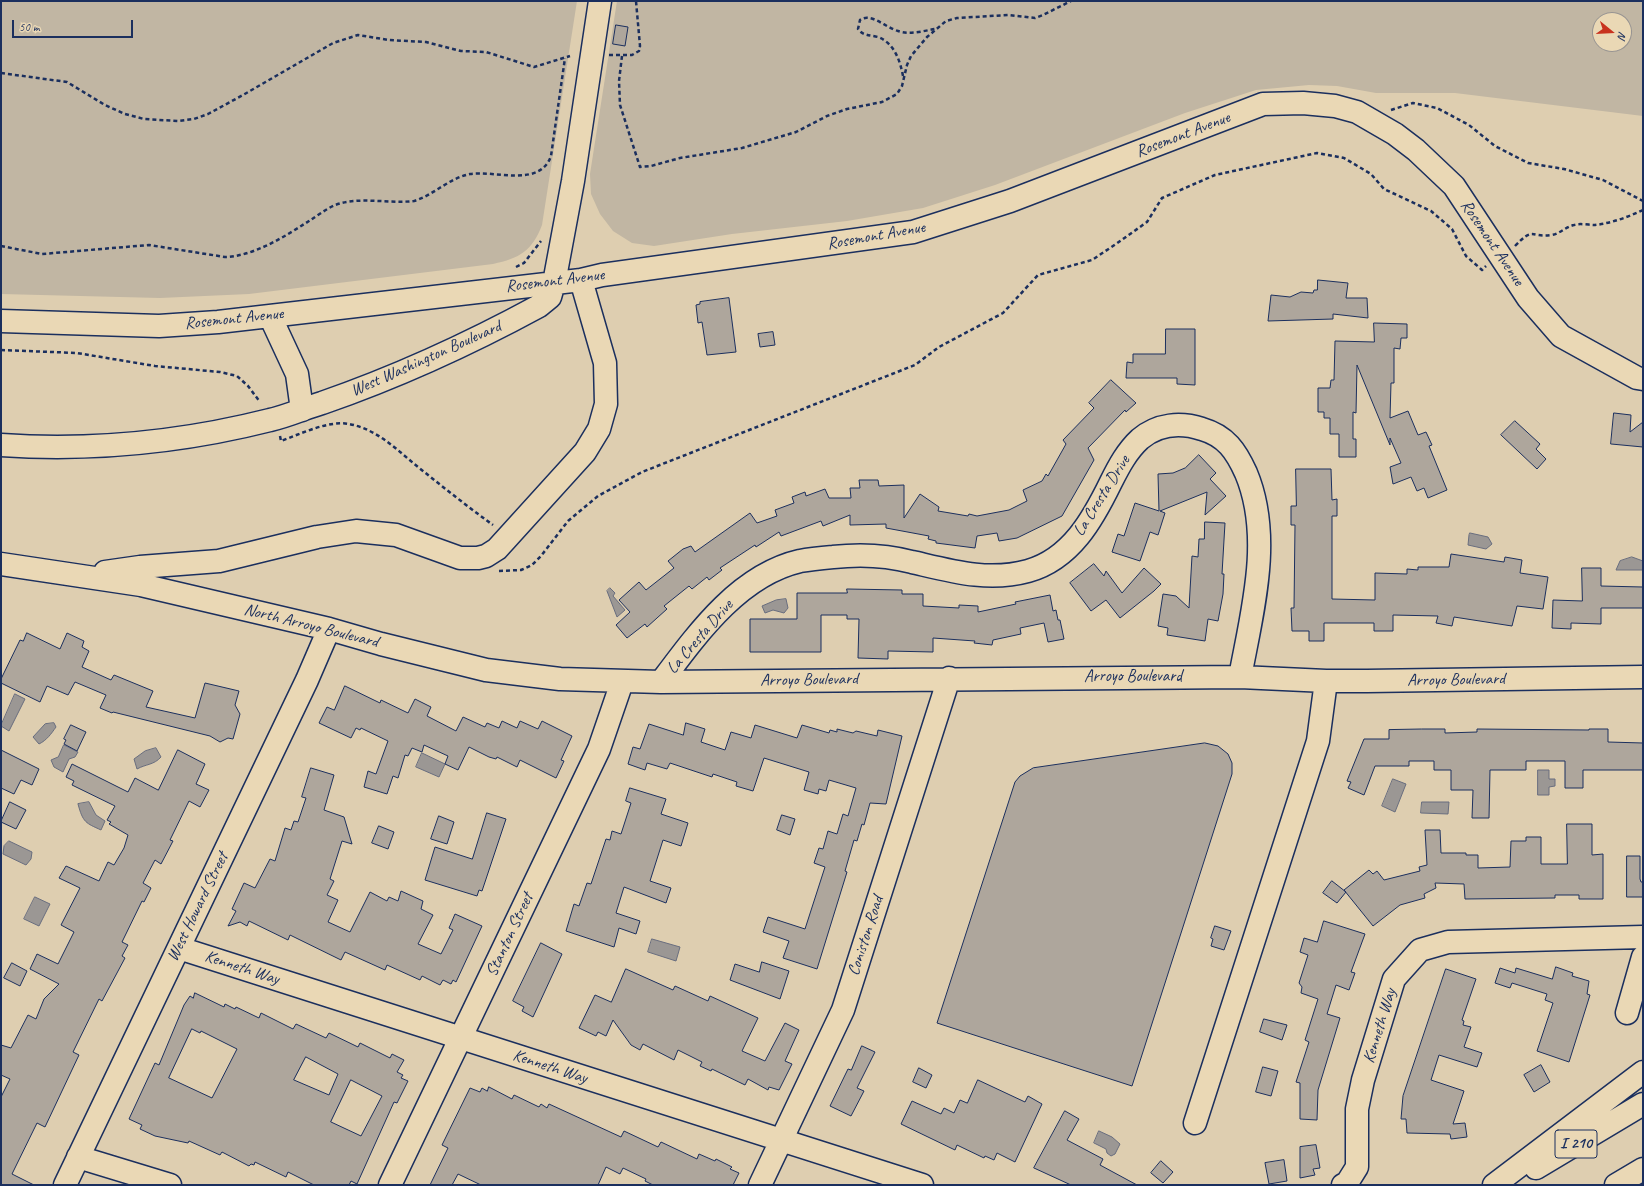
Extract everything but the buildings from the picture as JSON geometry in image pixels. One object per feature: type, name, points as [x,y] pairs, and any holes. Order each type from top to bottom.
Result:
[{"type":"main road","name":"West Washington Boulevard","points":[[1,445],[70,447],[172,439],[271,420],[373,385],[446,354],[539,306],[550,297],[554,283],[573,181],[600,1]]},
{"type":"main road","name":"Rosemont Avenue","points":[[1,321],[159,326],[218,322],[581,280],[602,275],[913,232],[1010,201],[1263,104],[1303,103],[1335,106],[1357,112],[1416,150],[1454,186],[1528,298],[1561,336],[1637,378],[1643,379]]},
{"type":"main road","points":[[86,575],[140,567],[219,561],[317,537],[356,531],[396,535],[460,558],[478,558],[486,556],[497,549],[584,452],[599,430],[606,404],[605,363],[581,280]]},
{"type":"main road","points":[[270,316],[297,374],[302,410]]},
{"type":"main road","name":"La Cresta Drive","points":[[661,682],[691,642],[713,617],[744,589],[772,571],[800,561],[872,555],[910,561],[944,571],[989,577],[1017,574],[1051,561],[1071,545],[1087,526],[1123,459],[1139,440],[1155,429],[1172,425],[1192,426],[1205,430],[1227,441],[1238,454],[1255,500],[1258,531],[1258,565],[1253,606],[1240,677]]},
{"type":"main road","name":"North Arroyo Boulevard","points":[[1,564],[86,575],[141,585],[329,629],[381,644],[486,670],[560,679],[622,682]]},
{"type":"main road","name":"West Howard Street","points":[[64,1185],[307,680],[329,629]]},
{"type":"main road","name":"Arroyo Boulevard","points":[[622,682],[949,678],[1240,677],[1326,682],[1643,678]]},
{"type":"main road","name":"Coniston Road","points":[[760,1185],[843,1010],[949,678]]},
{"type":"main road","name":"Stanton Street","points":[[390,1185],[598,749],[622,682]]},
{"type":"main road","points":[[1195,1123],[1318,741],[1326,682]]},
{"type":"main road","name":"Kenneth Way","points":[[1344,1185],[1347,1183],[1357,1167],[1359,1102],[1363,1080],[1394,979],[1420,950],[1448,942],[1643,937]]},
{"type":"main road","name":"Kenneth Way","points":[[178,948],[922,1185]]},
{"type":"main road","points":[[1627,1013],[1643,957]]},
{"type":"main road","points":[[1494,1185],[1643,1072]]},
{"type":"main road","name":"I 210","points":[[1508,1185],[1643,1104]]},
{"type":"main road","points":[[78,1157],[170,1185]]},
{"type":"main road","points":[[1616,1185],[1643,1169]]},
{"type":"path","points":[[609,55],[622,56],[635,54],[640,48],[636,1]]},
{"type":"path","points":[[622,56],[619,81],[620,105],[640,167],[651,166],[680,158],[742,148],[796,132],[827,116],[847,109],[882,102],[892,98],[897,94],[902,86],[906,65],[911,56],[936,29],[946,21],[957,18],[1008,15],[1035,18],[1071,1]]},
{"type":"path","points":[[904,78],[900,59],[892,48],[878,37],[862,33],[858,28],[860,20],[865,17],[870,18],[898,31],[911,33],[936,29]]},
{"type":"path","points":[[1,73],[54,79],[67,82],[106,105],[125,114],[144,119],[178,121],[194,119],[208,114],[333,43],[358,35],[388,40],[426,42],[461,51],[486,52],[534,67],[570,56]]},
{"type":"path","points":[[1,246],[42,254],[149,245],[225,257],[234,256],[254,250],[296,229],[334,206],[346,202],[357,200],[414,201],[422,199],[456,179],[470,174],[513,175],[534,173],[545,167],[551,156],[565,58]]},
{"type":"path","points":[[1374,122],[1394,109],[1413,103],[1438,108],[1470,125],[1494,146],[1528,163],[1564,169],[1603,180],[1643,201]]},
{"type":"path","points":[[478,558],[482,567],[490,571],[521,570],[532,565],[541,556],[568,521],[598,496],[642,472],[915,365],[939,347],[1003,313],[1038,275],[1092,260],[1147,222],[1162,198],[1215,175],[1317,153],[1344,158],[1371,174],[1384,189],[1431,211],[1452,229],[1466,256],[1482,270],[1489,263]]},
{"type":"path","points":[[1512,249],[1525,236],[1530,234],[1534,233],[1550,236],[1574,225],[1596,225],[1618,221],[1643,210]]},
{"type":"path","points":[[512,270],[524,263],[536,250],[544,237]]},
{"type":"path","points":[[1,350],[77,354],[155,366],[220,372],[237,376],[248,386],[261,403]]},
{"type":"path","points":[[278,430],[281,441],[323,426],[348,424],[373,432],[395,446],[418,467],[508,536]]},
{"type":"shaded area","points":[[1,1],[577,1],[542,225],[534,241],[524,252],[511,259],[493,264],[249,294],[160,298],[1,294]]},
{"type":"shaded area","points":[[617,1],[1643,1],[1643,116],[1455,93],[1376,93],[1337,86],[1309,85],[1256,90],[1185,113],[995,185],[923,208],[847,221],[732,234],[654,246],[632,243],[613,231],[600,214],[591,194],[590,174]]},
{"type":"shaded area","points":[[1470,533],[1488,537],[1492,544],[1486,549],[1468,545]]},
{"type":"shaded area","points":[[1632,557],[1643,561],[1643,570],[1616,570],[1620,561]]},
{"type":"shaded area","points":[[610,588],[615,593],[613,596],[625,610],[617,617],[607,591]]},
{"type":"shaded area","points":[[786,599],[788,608],[784,613],[773,610],[765,613],[762,606],[776,600]]},
{"type":"shaded area","points":[[15,694],[25,699],[9,731],[1,726]]},
{"type":"shaded area","points":[[54,723],[56,727],[54,730],[47,739],[39,744],[33,737],[45,724]]},
{"type":"shaded area","points":[[64,745],[78,752],[75,757],[69,759],[63,772],[54,767],[51,760],[58,757]]},
{"type":"shaded area","points":[[156,748],[161,757],[153,763],[137,769],[134,759],[145,751]]},
{"type":"shaded area","points":[[422,753],[445,764],[439,777],[416,767]]},
{"type":"shaded area","points":[[1538,770],[1549,770],[1549,779],[1555,779],[1555,786],[1549,787],[1549,795],[1538,795]]},
{"type":"shaded area","points":[[1393,779],[1406,784],[1395,812],[1382,806]]},
{"type":"shaded area","points":[[89,802],[96,815],[105,821],[101,830],[88,824],[82,815],[78,804]]},
{"type":"shaded area","points":[[1422,802],[1449,802],[1448,814],[1421,813]]},
{"type":"shaded area","points":[[9,841],[32,852],[31,859],[26,865],[3,854],[4,846]]},
{"type":"shaded area","points":[[35,897],[50,904],[39,926],[24,919]]},
{"type":"shaded area","points":[[652,939],[680,947],[676,961],[648,952]]},
{"type":"shaded area","points":[[1099,1131],[1112,1137],[1120,1144],[1115,1154],[1111,1156],[1107,1153],[1106,1149],[1094,1143]]}]
